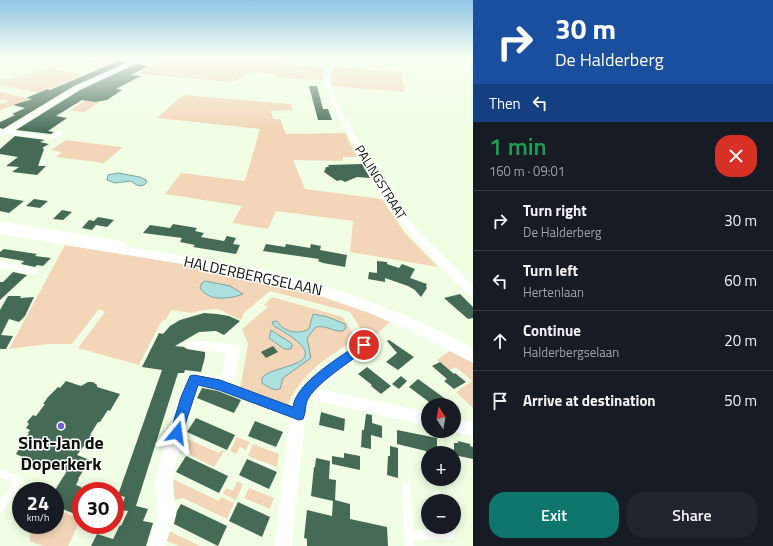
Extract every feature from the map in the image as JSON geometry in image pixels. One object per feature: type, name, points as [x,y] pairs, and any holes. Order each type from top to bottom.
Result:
[{"type":"main road","name":"HALDERBERGSELAAN","points":[[0,230],[255,274],[318,289],[408,322],[473,356]]},
{"type":"street","points":[[2,133],[77,88],[89,82]]},
{"type":"street","name":"PALINGSTRAAT","points":[[327,82],[342,117],[386,195],[411,228],[473,292]]},
{"type":"street","points":[[2,133],[52,138],[60,132]]},
{"type":"street","name":"HALDERBERGSELAAN","points":[[0,224],[121,244],[117,249]]},
{"type":"street","points":[[0,265],[32,271]]},
{"type":"street","points":[[192,345],[234,349],[228,375],[220,385]]},
{"type":"street","points":[[283,546],[300,401],[306,392],[319,380],[364,345]]},
{"type":"street","points":[[156,546],[167,514],[164,479],[189,391],[194,379],[220,385],[299,415]]},
{"type":"street","points":[[306,392],[421,417]]},
{"type":"street","points":[[461,427],[473,430]]},
{"type":"lane","points":[[0,473],[20,480],[0,509]]},
{"type":"lane","points":[[406,485],[410,546]]},
{"type":"lane","points":[[409,535],[452,534]]},
{"type":"shaded area","points":[[0,82],[65,82],[39,93],[0,85]]},
{"type":"shaded area","points":[[332,82],[403,82],[405,92],[332,86]]},
{"type":"shaded area","points":[[0,92],[31,99],[0,110],[0,104],[7,102],[7,100],[0,100]]},
{"type":"shaded area","points":[[183,95],[291,104],[293,110],[271,111],[273,119],[280,119],[286,134],[345,133],[357,157],[343,157],[343,161],[293,160],[305,189],[382,199],[405,233],[438,267],[350,252],[353,221],[276,211],[268,229],[232,223],[242,206],[165,194],[181,173],[245,181],[260,129],[157,118]]},
{"type":"shaded area","points":[[86,99],[101,101],[85,112],[70,111]]},
{"type":"shaded area","points":[[66,140],[123,147],[104,163],[56,157],[61,152],[51,150]]},
{"type":"shaded area","points":[[65,245],[189,265],[273,282],[314,293],[391,321],[374,337],[361,330],[350,312],[270,291],[244,313],[241,320],[220,310],[214,309],[192,313],[171,310],[166,320],[163,320],[160,324],[139,365],[78,348],[105,312],[99,309],[72,344],[49,344],[9,349]]},
{"type":"shaded area","points":[[272,297],[343,317],[356,339],[316,367],[300,384],[288,405],[240,389],[248,344],[242,329],[268,307],[264,305]]},
{"type":"shaded area","points":[[451,350],[473,363],[473,408],[456,392],[472,381],[456,367],[449,370],[437,360]]},
{"type":"shaded area","points":[[183,437],[219,453],[222,450],[224,451],[214,467],[180,450]]},
{"type":"shaded area","points":[[237,437],[250,442],[246,450],[240,447],[236,454],[230,451]]},
{"type":"shaded area","points":[[253,444],[279,454],[277,467],[248,456]]},
{"type":"shaded area","points":[[173,479],[219,501],[221,497],[234,503],[227,519],[183,498],[174,500]]},
{"type":"shaded area","points":[[237,481],[243,484],[236,500],[223,494],[226,488],[233,491]]},
{"type":"shaded area","points":[[249,488],[274,498],[270,509],[244,498]]},
{"type":"shaded area","points":[[64,512],[72,516],[72,534],[74,534],[68,546],[43,546],[30,541],[29,534],[64,534]]},
{"type":"shaded area","points":[[169,531],[200,546],[179,546],[165,540]]},
{"type":"water","points":[[118,173],[140,177],[147,182],[141,186],[131,181],[115,183],[107,180],[108,175]]},
{"type":"water","points":[[205,281],[230,286],[243,294],[226,298],[209,296],[200,288],[202,283]]},
{"type":"water","points":[[313,314],[328,317],[345,324],[346,328],[343,331],[336,331],[323,327],[316,327],[307,338],[311,358],[283,378],[280,389],[273,389],[262,383],[262,378],[266,374],[299,362],[304,357],[305,352],[303,347],[298,342],[274,326],[272,322],[277,321],[287,330],[300,332],[309,329]]},
{"type":"water","points":[[271,330],[291,343],[291,349],[284,349],[269,338]]},
{"type":"building","points":[[68,82],[82,82],[3,129],[0,128],[0,122],[15,115],[12,114],[25,108],[13,105],[32,99],[26,98],[48,89],[50,90]]},
{"type":"building","points":[[96,82],[129,82],[116,89],[122,90],[107,100],[95,102],[82,100],[56,116],[67,118],[48,131],[54,132],[51,134],[16,130],[80,90]]},
{"type":"building","points":[[309,86],[317,86],[323,109],[328,109],[332,120],[318,120]]},
{"type":"building","points":[[15,136],[45,140],[40,142],[49,144],[42,148],[44,149],[38,166],[46,166],[37,175],[12,172],[19,167],[6,166],[18,157],[0,154],[0,149]]},
{"type":"building","points":[[362,164],[370,178],[357,177],[345,182],[341,180],[337,181],[324,172],[326,167],[329,167],[328,165]]},
{"type":"building","points":[[0,197],[24,201],[9,213],[0,211]]},
{"type":"building","points":[[34,199],[48,201],[40,208],[26,206]]},
{"type":"building","points":[[62,210],[72,212],[63,220],[53,219]]},
{"type":"building","points":[[98,217],[114,220],[107,227],[96,225],[92,230],[82,228],[89,220],[94,221]]},
{"type":"building","points":[[173,224],[197,228],[195,231],[204,233],[201,237],[224,241],[227,236],[236,238],[233,244],[240,245],[236,254],[193,247],[195,245],[180,242],[182,238],[143,233],[150,225],[170,228]]},
{"type":"building","points":[[266,244],[285,247],[286,244],[310,248],[311,244],[321,246],[320,250],[347,255],[345,267],[323,263],[318,261],[319,259],[263,251]]},
{"type":"building","points":[[4,249],[37,254],[35,256],[51,258],[43,266],[37,265],[35,267],[21,264],[24,261],[0,257],[0,252]]},
{"type":"building","points":[[377,261],[387,262],[387,264],[399,268],[402,264],[415,269],[410,278],[427,284],[427,288],[421,297],[415,290],[408,286],[385,278],[385,282],[368,279],[369,272],[377,273]]},
{"type":"building","points":[[13,272],[27,275],[0,300],[0,282],[3,282]]},
{"type":"building","points":[[460,294],[473,307],[473,318],[468,319],[444,298]]},
{"type":"building","points":[[8,296],[21,296],[20,298],[34,297],[25,316],[19,322],[9,319],[1,335],[13,336],[6,349],[0,349],[0,310]]},
{"type":"building","points":[[204,313],[229,316],[240,321],[224,335],[216,331],[199,332],[175,346],[205,352],[205,357],[201,372],[185,370],[184,373],[178,373],[136,506],[148,509],[143,521],[153,523],[146,546],[91,546],[97,534],[113,539],[116,534],[124,534],[124,520],[128,511],[124,510],[125,497],[124,482],[123,482],[162,370],[142,367],[159,333],[163,334],[170,326],[180,320]]},
{"type":"building","points":[[389,340],[414,357],[398,370],[386,362],[397,353],[387,341]]},
{"type":"building","points":[[273,346],[278,352],[266,358],[261,352]]},
{"type":"building","points":[[440,362],[466,382],[454,389],[444,381],[447,379],[432,366]]},
{"type":"building","points":[[367,367],[391,386],[381,394],[358,374]]},
{"type":"building","points":[[401,376],[407,381],[399,389],[392,384]]},
{"type":"building","points":[[418,379],[444,398],[424,398],[409,387]]},
{"type":"building","name":"Sint-Jan de Doperkerk","points":[[66,381],[81,386],[88,382],[93,382],[97,385],[97,387],[120,394],[110,411],[108,410],[100,422],[98,422],[90,435],[92,435],[77,455],[90,460],[78,482],[72,482],[72,513],[64,510],[64,482],[60,482],[67,471],[48,463],[44,469],[23,461],[25,458],[16,454],[29,433],[30,430],[26,428],[29,424],[27,422],[33,415],[36,416],[45,404],[43,404],[48,397],[58,387],[60,388]]},
{"type":"building","points":[[202,388],[218,391],[241,400],[234,413],[197,398]]},
{"type":"building","points":[[321,412],[345,419],[344,431],[319,425]]},
{"type":"building","points":[[366,414],[372,415],[372,423],[382,426],[382,438],[371,435],[371,449],[361,447],[362,430],[364,430]]},
{"type":"building","points":[[196,418],[235,435],[227,450],[187,432]]},
{"type":"building","points":[[255,421],[283,432],[276,447],[248,436]]},
{"type":"building","points":[[397,430],[421,435],[421,438],[437,438],[437,446],[421,446],[421,450],[397,444]]},
{"type":"building","points":[[458,441],[470,444],[470,446],[473,447],[473,459],[461,456],[461,446],[454,446],[454,443],[458,443]]},
{"type":"building","points":[[390,446],[398,448],[398,478],[387,475]]},
{"type":"building","points":[[344,453],[360,456],[360,470],[332,464],[332,456],[344,458]]},
{"type":"building","points":[[186,456],[228,476],[219,493],[176,472]]},
{"type":"building","points":[[316,458],[330,461],[329,479],[336,480],[335,500],[350,504],[350,519],[387,527],[388,546],[307,546],[307,539],[304,538],[307,510],[332,516],[333,501],[311,496]]},
{"type":"building","points":[[247,459],[277,472],[269,489],[239,475]]},
{"type":"building","points":[[238,502],[270,517],[262,537],[229,521]]},
{"type":"building","points":[[181,504],[227,526],[218,546],[174,524],[177,511]]},
{"type":"place","name":"Sint-Jan de Doperkerk","points":[[61,426]]},
{"type":"route","points":[[177,433],[187,397],[194,379],[220,385],[299,415],[300,401],[306,392],[364,345]]}]
